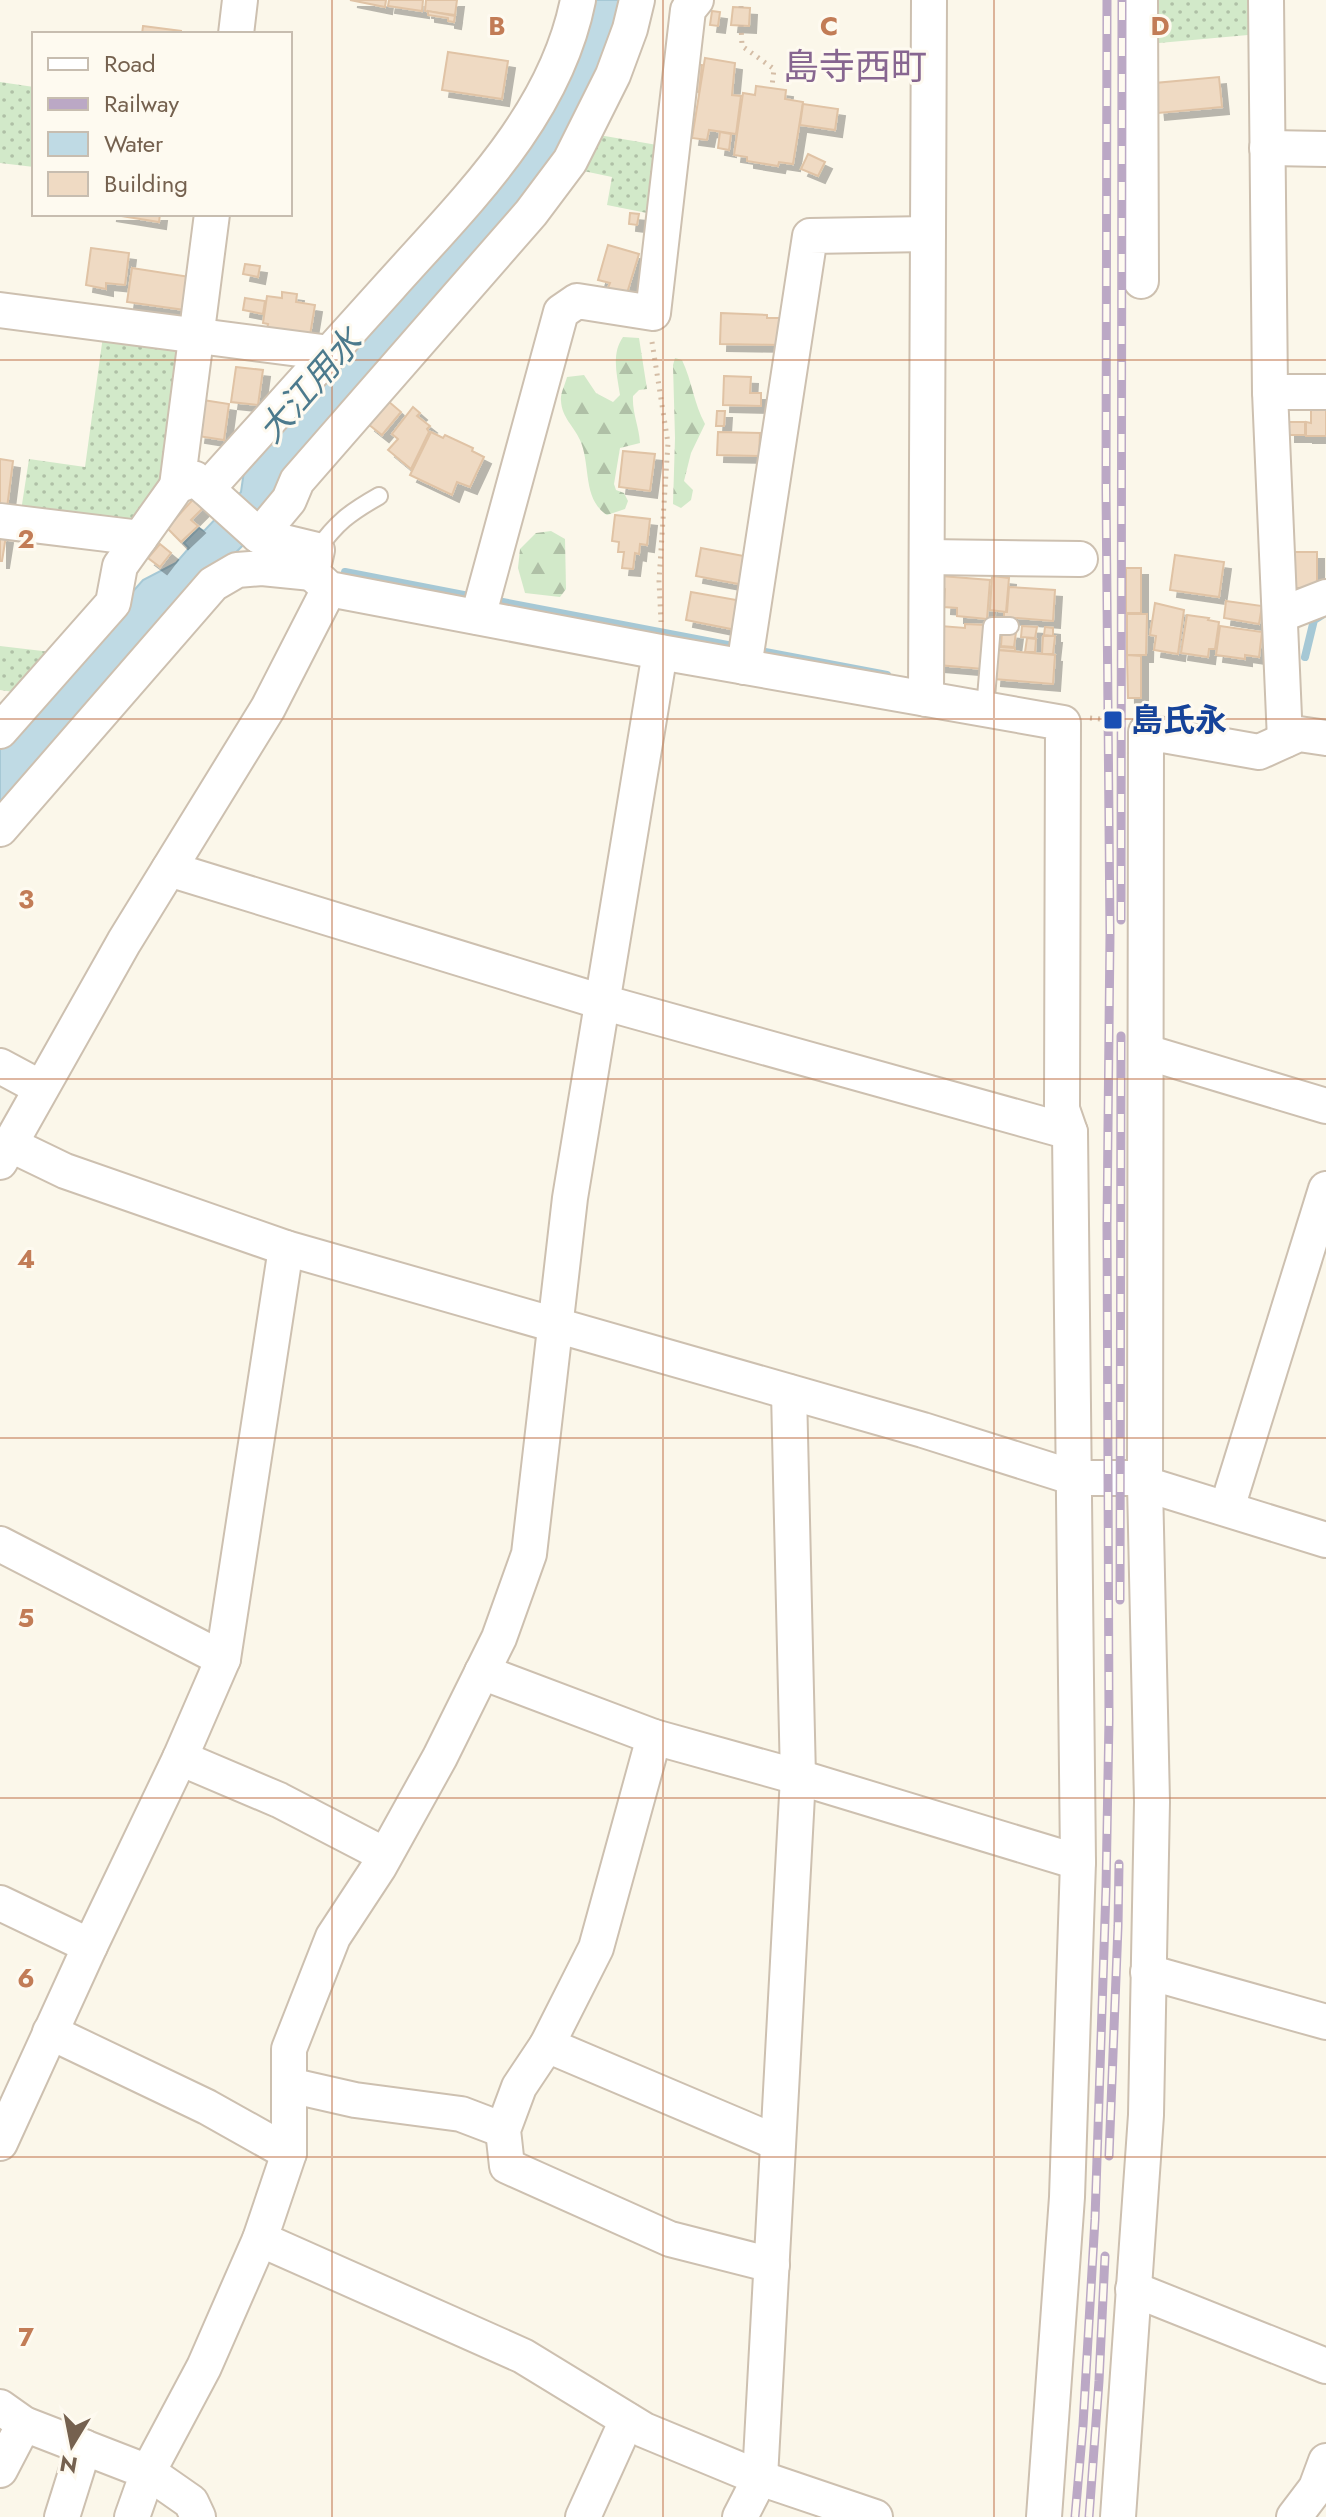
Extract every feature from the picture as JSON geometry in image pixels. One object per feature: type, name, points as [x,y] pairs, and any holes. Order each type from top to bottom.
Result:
[{"type":"street","points":[[236,32],[240,0]]},
{"type":"street","points":[[0,731],[113,603],[120,566],[140,538],[201,492],[481,183],[535,111],[557,67],[578,0]]},
{"type":"street","points":[[259,536],[289,500],[297,481],[521,224],[570,161],[613,75],[637,0]]},
{"type":"street","points":[[482,603],[561,312],[577,301],[653,313],[688,10],[696,0]]},
{"type":"street","points":[[926,699],[929,0]]},
{"type":"street","points":[[1140,0],[1141,281]]},
{"type":"street","points":[[1266,0],[1270,392],[1285,740]]},
{"type":"street","points":[[1267,148],[1326,149]]},
{"type":"street","points":[[201,492],[196,336],[212,216]]},
{"type":"street","points":[[746,653],[810,236],[928,234]]},
{"type":"street","points":[[0,310],[330,353]]},
{"type":"street","points":[[1270,392],[1326,392]]},
{"type":"street","points":[[201,492],[259,536],[319,571]]},
{"type":"street","points":[[0,521],[140,538]]},
{"type":"street","points":[[927,557],[1080,559]]},
{"type":"street","points":[[0,829],[213,584],[237,570],[319,571],[746,653],[926,699],[1063,723],[1062,1109],[1070,1132],[1078,1862],[1067,2197],[1044,2517]]},
{"type":"street","points":[[319,571],[268,708],[124,942],[4,1153],[65,1171],[286,1248],[923,1430],[1075,1478],[1145,1481],[1326,1540]]},
{"type":"street","points":[[1280,615],[1326,597]]},
{"type":"street","points":[[132,2517],[148,2472],[204,2367],[260,2239],[289,2153],[289,2049],[333,1937],[385,1855],[440,1757],[499,1638],[529,1554],[570,1198],[661,637]]},
{"type":"street","points":[[1118,2517],[1146,2115],[1152,1802],[1145,1481],[1146,732],[1259,752],[1299,734],[1326,738]]},
{"type":"street","points":[[169,869],[602,1002],[1070,1132]]},
{"type":"street","points":[[1146,1052],[1326,1106]]},
{"type":"street","points":[[0,1066],[41,1088]]},
{"type":"street","points":[[1227,1508],[1326,1189]]},
{"type":"street","points":[[0,2143],[223,1659],[286,1248]]},
{"type":"street","points":[[740,2517],[760,2478],[798,1777],[789,1392]]},
{"type":"street","points":[[0,1544],[223,1659]]},
{"type":"street","points":[[482,1672],[654,1737],[1078,1862]]},
{"type":"street","points":[[654,1737],[596,1948],[547,2045],[519,2087],[503,2130],[507,2166],[670,2239],[772,2265]]},
{"type":"street","points":[[180,1758],[279,1800],[385,1855]]},
{"type":"street","points":[[0,1903],[90,1946]]},
{"type":"street","points":[[1148,1972],[1326,2022]]},
{"type":"street","points":[[50,2032],[207,2107],[289,2153]]},
{"type":"street","points":[[547,2045],[778,2143]]},
{"type":"street","points":[[289,2085],[355,2100],[461,2114],[503,2130]]},
{"type":"street","points":[[260,2239],[523,2356],[644,2430],[760,2478],[875,2517]]},
{"type":"street","points":[[1133,2289],[1326,2366]]},
{"type":"street","points":[[0,2470],[12,2416],[148,2472],[191,2502],[198,2517]]},
{"type":"street","points":[[583,2517],[627,2420]]},
{"type":"street","points":[[62,2517],[84,2447]]},
{"type":"street","points":[[1294,2517],[1316,2488],[1326,2461]]},
{"type":"lane","points":[[319,571],[333,528],[354,510],[379,496]]},
{"type":"lane","points":[[985,709],[992,626],[1010,626]]},
{"type":"path","points":[[741,0],[741,8]]},
{"type":"path","points":[[741,25],[742,46],[774,69],[772,86]]},
{"type":"path","points":[[653,313],[652,343],[668,443],[659,581],[661,637]]},
{"type":"path","points":[[1063,723],[1074,717],[1136,722],[1146,732]]},
{"type":"green space","points":[[1147,0],[1248,0],[1248,35],[1148,44]]},
{"type":"green space","points":[[0,82],[32,87],[32,167],[0,163]]},
{"type":"green space","points":[[593,134],[663,146],[657,215],[607,205],[612,177],[574,169]]},
{"type":"green space","points":[[103,336],[171,346],[180,358],[161,494],[133,527],[21,511],[29,459],[85,467]]},
{"type":"green space","points":[[623,337],[639,338],[647,389],[639,390],[633,396],[640,443],[620,448],[614,484],[628,501],[625,509],[607,515],[599,508],[590,491],[583,449],[564,412],[561,398],[567,377],[584,375],[596,393],[613,402],[620,395],[616,358]]},
{"type":"green space","points":[[675,358],[682,360],[705,424],[691,453],[684,481],[693,490],[691,500],[681,508],[673,504]]},
{"type":"green space","points":[[551,531],[565,539],[566,589],[560,597],[525,593],[518,568],[520,549],[536,533]]},
{"type":"green space","points":[[0,646],[51,652],[14,692],[0,690]]},
{"type":"water","points":[[590,0],[631,0],[568,150],[251,537],[200,589],[0,811],[0,742],[143,580],[176,563],[189,548],[184,543],[199,528],[204,531],[241,492],[245,464],[492,192]]},
{"type":"building","points":[[350,0],[386,0],[385,7]]},
{"type":"building","points":[[389,0],[423,0],[422,11],[388,6]]},
{"type":"building","points":[[426,0],[457,0],[455,15],[425,11]]},
{"type":"building","points":[[733,7],[750,8],[749,26],[731,25]]},
{"type":"building","points":[[428,11],[455,16],[454,22],[428,15]]},
{"type":"building","points":[[712,11],[720,12],[718,26],[710,25]]},
{"type":"building","points":[[143,26],[181,31],[181,32],[142,32]]},
{"type":"building","points":[[448,52],[508,61],[502,99],[442,90]]},
{"type":"building","points":[[705,58],[735,63],[732,95],[741,96],[736,134],[709,130],[707,140],[692,138]]},
{"type":"building","points":[[695,64],[702,65],[699,92],[692,91]]},
{"type":"building","points":[[1219,77],[1222,107],[1158,113],[1155,83]]},
{"type":"building","points":[[756,86],[786,90],[785,99],[803,102],[793,164],[779,162],[778,166],[747,161],[747,157],[734,155],[743,93],[755,95]]},
{"type":"building","points":[[803,104],[838,109],[835,130],[800,125]]},
{"type":"building","points":[[720,132],[731,134],[729,150],[718,148]]},
{"type":"building","points":[[808,154],[825,162],[818,176],[801,169]]},
{"type":"building","points":[[630,213],[639,214],[637,225],[629,224]]},
{"type":"building","points":[[122,216],[160,216],[159,222]]},
{"type":"building","points":[[608,245],[639,254],[627,293],[608,288],[610,283],[598,280]]},
{"type":"building","points":[[91,248],[129,253],[125,285],[106,283],[106,289],[86,285]]},
{"type":"building","points":[[245,264],[260,266],[258,277],[243,274]]},
{"type":"building","points":[[132,268],[190,277],[185,310],[127,302]]},
{"type":"building","points":[[282,292],[297,294],[296,302],[315,305],[310,335],[267,329],[268,324],[263,323],[267,296],[282,298]]},
{"type":"building","points":[[245,298],[265,301],[263,314],[243,310]]},
{"type":"building","points":[[721,313],[783,318],[783,345],[720,344]]},
{"type":"building","points":[[236,367],[263,370],[258,405],[231,402]]},
{"type":"building","points":[[724,376],[751,377],[750,393],[761,393],[761,406],[723,405]]},
{"type":"building","points":[[381,395],[401,412],[382,435],[368,424]]},
{"type":"building","points":[[203,400],[229,404],[224,440],[198,436]]},
{"type":"building","points":[[1311,402],[1326,403],[1326,436],[1306,436],[1306,422],[1311,423]]},
{"type":"building","points":[[413,407],[420,413],[417,416],[430,426],[411,469],[388,450],[398,439],[392,434]]},
{"type":"building","points":[[717,411],[725,411],[724,426],[716,426]]},
{"type":"building","points":[[1288,422],[1305,422],[1305,435],[1288,435]]},
{"type":"building","points":[[431,432],[473,448],[472,451],[484,457],[470,487],[457,482],[452,495],[410,475]]},
{"type":"building","points":[[718,432],[760,433],[759,456],[717,455]]},
{"type":"building","points":[[623,451],[655,454],[650,491],[619,487]]},
{"type":"building","points":[[0,459],[13,461],[7,508],[0,507]]},
{"type":"building","points":[[198,494],[207,504],[191,520],[198,526],[181,542],[167,528]]},
{"type":"building","points":[[615,515],[650,519],[647,545],[640,544],[633,569],[622,568],[624,552],[618,552],[619,542],[612,541]]},
{"type":"building","points":[[0,535],[6,536],[2,561],[0,561]]},
{"type":"building","points":[[160,544],[171,553],[160,567],[148,558]]},
{"type":"building","points":[[701,548],[749,557],[744,585],[696,576]]},
{"type":"building","points":[[1293,552],[1317,552],[1317,588],[1292,588]]},
{"type":"building","points":[[1175,555],[1224,562],[1219,597],[1170,590]]},
{"type":"building","points":[[1126,568],[1141,568],[1141,613],[1126,613]]},
{"type":"building","points":[[941,576],[990,580],[987,619],[957,616],[957,608],[944,607],[945,589],[940,588]]},
{"type":"building","points":[[992,576],[1009,578],[1006,612],[990,610]]},
{"type":"building","points":[[1009,587],[1055,590],[1053,621],[1004,617]]},
{"type":"building","points":[[691,592],[742,601],[736,630],[686,620]]},
{"type":"building","points":[[1226,601],[1262,606],[1259,624],[1224,618]]},
{"type":"building","points":[[1155,603],[1184,610],[1178,654],[1154,650],[1156,636],[1150,635]]},
{"type":"building","points":[[1127,614],[1147,614],[1146,655],[1127,655]]},
{"type":"building","points":[[1187,615],[1219,622],[1215,649],[1209,649],[1208,657],[1181,653]]},
{"type":"building","points":[[965,624],[986,625],[983,669],[938,665],[941,626],[965,628]]},
{"type":"building","points":[[1022,626],[1037,627],[1035,638],[1021,637]]},
{"type":"building","points":[[1220,626],[1262,632],[1259,657],[1245,655],[1245,659],[1216,655]]},
{"type":"building","points":[[1045,627],[1053,628],[1053,636],[1044,635]]},
{"type":"building","points":[[1002,631],[1016,632],[1014,647],[1001,646]]},
{"type":"building","points":[[1043,636],[1055,636],[1053,654],[1042,654]]},
{"type":"building","points":[[1027,638],[1036,639],[1035,652],[1025,652]]},
{"type":"building","points":[[997,644],[1015,648],[1015,651],[997,650]]},
{"type":"building","points":[[996,650],[1055,655],[1053,684],[994,679]]},
{"type":"building","points":[[1127,655],[1141,656],[1141,698],[1128,698]]},
{"type":"waterway","points":[[345,572],[474,597]]},
{"type":"waterway","points":[[492,600],[738,647]]},
{"type":"waterway","points":[[1305,657],[1314,620],[1322,615]]},
{"type":"waterway","points":[[755,650],[887,675]]},
{"type":"railway","points":[[1075,2517],[1095,2219],[1109,1719],[1107,0]]},
{"type":"railway","points":[[1121,920],[1122,0]]},
{"type":"railway","points":[[1120,1600],[1121,1036]]},
{"type":"railway","points":[[1109,2156],[1119,1864]]},
{"type":"railway","points":[[1089,2517],[1105,2256]]},
{"type":"place","name":"島氏永","points":[[1113,720]]},
{"type":"district","name":"島寺西町","points":[[855,66]]},
{"type":"water label","name":"大江用水","points":[[310,386]]}]
